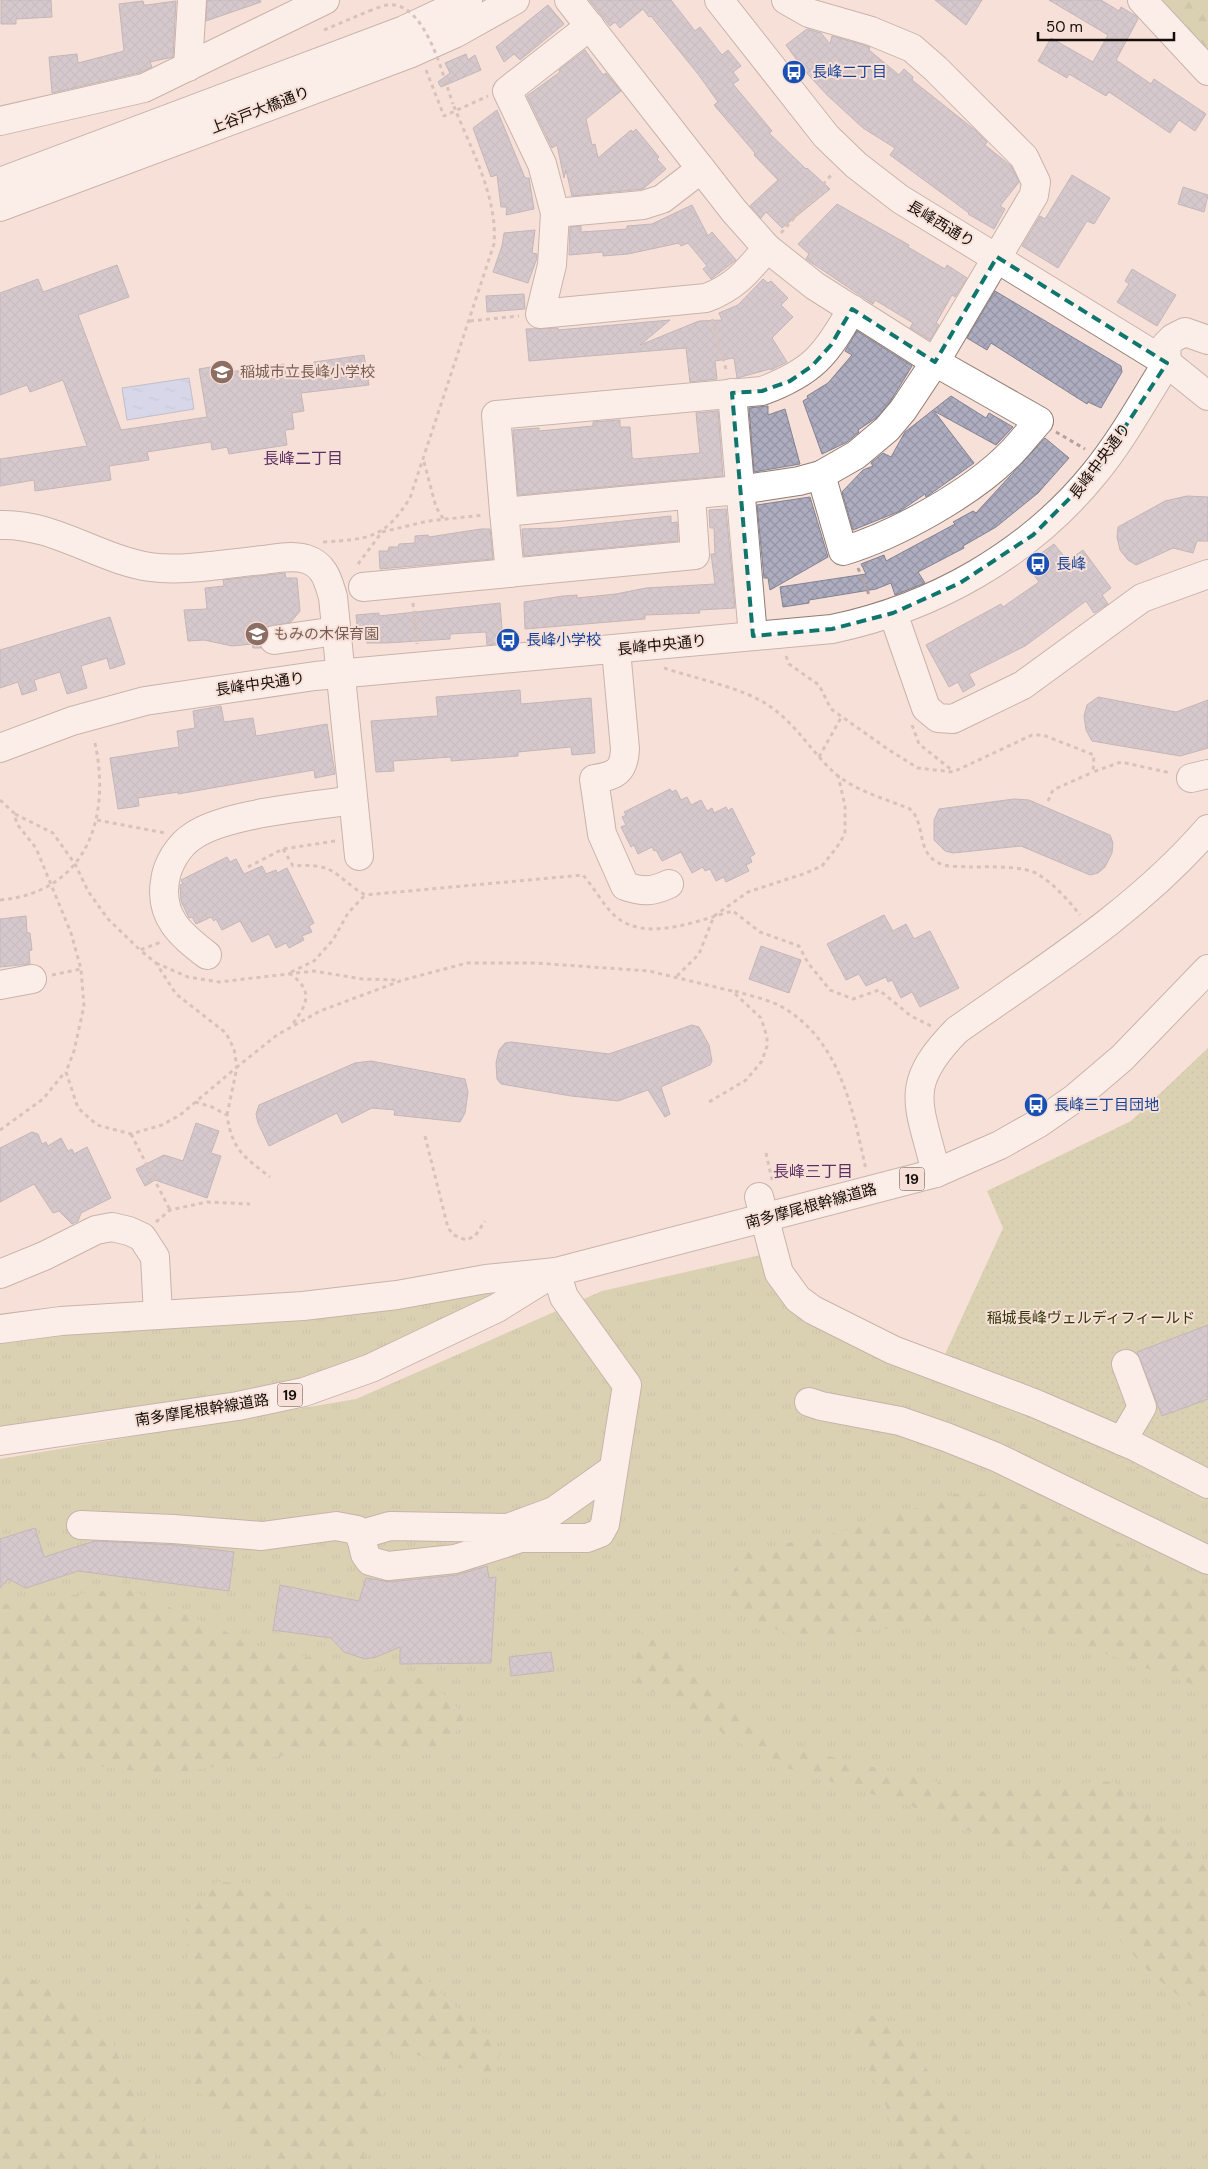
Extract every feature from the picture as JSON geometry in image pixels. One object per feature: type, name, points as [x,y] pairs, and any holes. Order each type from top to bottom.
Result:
[{"type":"street","points":[[188,67],[192,0]]},
{"type":"street","points":[[0,122],[144,88],[325,0]]},
{"type":"street","name":"上谷戸大橋通り","points":[[0,182],[452,11],[516,0]]},
{"type":"street","points":[[569,0],[734,211],[768,248],[815,286],[935,362],[1038,421],[1010,454],[979,479],[921,518],[843,551],[821,475]]},
{"type":"street","name":"長峰西通り","points":[[719,0],[826,136],[856,165],[900,199],[997,257],[1167,364],[1208,396]]},
{"type":"street","points":[[504,512],[739,490],[799,481],[821,475],[856,455],[887,429],[904,410],[935,362],[1034,195],[1036,182],[1024,157],[936,69],[912,48],[871,31],[809,13],[786,0]]},
{"type":"street","points":[[1142,0],[1208,71]]},
{"type":"street","name":"上谷戸大橋通り","points":[[0,207],[409,54],[452,11]]},
{"type":"street","points":[[590,26],[506,91],[542,164],[555,213],[552,265],[540,314],[706,298],[724,291],[742,278],[768,248]]},
{"type":"street","points":[[555,213],[643,205],[662,199],[701,169]]},
{"type":"street","points":[[510,573],[496,415],[762,391],[790,381],[812,366],[831,345],[852,309]]},
{"type":"street","points":[[1167,364],[1166,345],[1173,338],[1185,332],[1208,340]]},
{"type":"street","name":"長峰中央通り","points":[[0,748],[72,721],[145,701],[340,673],[616,650],[832,629],[882,606],[952,588],[999,560],[1033,535],[1065,506],[1094,474],[1116,444],[1167,364]]},
{"type":"street","points":[[732,393],[753,636]]},
{"type":"street","points":[[360,577],[510,573],[695,555],[691,495]]},
{"type":"street","points":[[0,525],[17,524],[40,529],[150,567],[177,568],[288,558],[307,559],[325,572],[333,597],[358,847]]},
{"type":"street","points":[[882,606],[926,708],[938,718],[953,720],[1023,685],[1142,598],[1208,574]]},
{"type":"street","points":[[274,640],[336,631]]},
{"type":"street","points":[[616,650],[625,749],[624,763],[618,772],[594,779],[602,834],[625,886],[642,892],[656,890],[669,884]]},
{"type":"street","points":[[207,955],[180,934],[164,905],[166,875],[180,848],[191,837],[206,828],[235,819],[353,800]]},
{"type":"street","points":[[936,1173],[920,1114],[918,1093],[922,1077],[936,1051],[957,1030],[1123,913],[1187,853],[1208,830]]},
{"type":"street","name":"南多摩尾根幹線道路","points":[[0,1441],[238,1406],[304,1392],[371,1368],[497,1308],[556,1272],[766,1200],[936,1173],[1000,1145],[1075,1098],[1122,1058],[1208,969]]},
{"type":"street","points":[[0,985],[32,979]]},
{"type":"street","points":[[766,1200],[779,1273],[798,1299],[813,1310],[894,1350],[1034,1403],[1122,1441],[1208,1484]]},
{"type":"street","points":[[0,1274],[44,1256],[96,1230],[112,1227],[129,1231],[142,1237],[154,1257],[158,1315]]},
{"type":"street","points":[[81,1525],[262,1536],[336,1526],[357,1530],[365,1554],[370,1561],[388,1566],[456,1560],[521,1538],[587,1538],[600,1533],[605,1524],[626,1385],[564,1297],[556,1272]]},
{"type":"street","name":"南多摩尾根幹線道路","points":[[0,1329],[158,1315],[303,1306],[397,1295],[486,1279],[556,1272]]},
{"type":"street","points":[[1122,1441],[1142,1408],[1126,1364]]},
{"type":"street","points":[[809,1402],[900,1421],[946,1437],[996,1457],[1208,1560]]},
{"type":"street","points":[[362,1541],[369,1532],[390,1526],[508,1528],[554,1511],[612,1470]]},
{"type":"path","points":[[324,30],[388,5],[396,6],[419,19],[492,205],[496,225],[494,244],[470,321],[410,498],[398,517],[382,532],[360,577]]},
{"type":"path","points":[[424,64],[444,116],[496,93]]},
{"type":"path","points":[[768,248],[838,167]]},
{"type":"path","points":[[706,298],[732,393]]},
{"type":"path","points":[[470,321],[540,314]]},
{"type":"path","points":[[1064,436],[1089,452]]},
{"type":"path","points":[[423,461],[436,507],[444,520]]},
{"type":"path","points":[[314,543],[359,539],[382,532],[444,520],[504,512]]},
{"type":"path","points":[[850,549],[882,606]]},
{"type":"path","points":[[413,607],[418,647]]},
{"type":"path","points":[[786,656],[789,664],[819,685],[831,709],[918,768],[954,772],[1032,735],[1044,735],[1094,755],[1093,772]]},
{"type":"path","points":[[654,665],[746,694],[767,704],[794,726],[819,757],[838,775],[854,786],[910,809],[916,815],[919,823],[923,848],[936,862],[948,866],[1012,868],[1038,874],[1070,903],[1094,934]]},
{"type":"path","points":[[819,757],[842,716]]},
{"type":"path","points":[[0,900],[28,894],[50,884],[75,864],[93,834],[100,802],[100,765],[93,736]]},
{"type":"path","points":[[1048,801],[1053,790],[1121,762],[1200,776]]},
{"type":"path","points":[[677,977],[699,954],[714,916],[748,892],[806,873],[822,866],[828,859],[845,834],[845,806],[838,775]]},
{"type":"path","points":[[0,800],[14,813],[52,832],[75,864],[88,891],[103,912],[140,950],[156,963],[188,977],[218,982],[322,971],[362,979],[403,980]]},
{"type":"path","points":[[0,1130],[44,1099],[66,1072],[74,1051],[84,1006],[81,969],[71,933],[36,848],[17,824],[14,813]]},
{"type":"path","points":[[97,820],[172,834]]},
{"type":"path","points":[[248,867],[283,849],[358,847]]},
{"type":"path","points":[[283,849],[294,866],[314,865],[327,867],[365,895]]},
{"type":"path","points":[[289,973],[314,961],[333,940],[348,913],[365,895],[583,875],[614,915],[635,926],[667,930],[733,911],[760,932],[799,946],[808,963],[830,990],[853,999],[879,990],[911,1016],[937,1030],[957,1030]]},
{"type":"path","points":[[140,950],[167,940]]},
{"type":"path","points":[[66,1072],[78,1108],[97,1125],[131,1134],[162,1125],[195,1102],[237,1067],[290,1028],[320,1011],[403,980],[467,963],[493,962],[649,971],[732,990],[781,1007],[813,1032],[835,1066],[848,1097],[866,1172]]},
{"type":"path","points":[[156,963],[176,994],[226,1033],[234,1049],[237,1067],[228,1116],[230,1136],[245,1158],[270,1177]]},
{"type":"path","points":[[32,979],[81,969]]},
{"type":"path","points":[[289,973],[301,983],[306,996],[303,1009],[290,1028]]},
{"type":"path","points":[[709,1102],[746,1080],[762,1061],[767,1046],[767,1037],[761,1018],[732,990]]},
{"type":"path","points":[[195,1102],[212,1107],[228,1116]]},
{"type":"path","points":[[131,1134],[170,1210],[207,1202],[250,1204]]},
{"type":"path","points":[[425,1136],[448,1228],[454,1235],[466,1240],[475,1236],[485,1220]]},
{"type":"path","points":[[766,1153],[766,1200]]},
{"type":"highlighted area","points":[[997,257],[1167,363],[1094,474],[1033,535],[960,583],[893,613],[832,629],[753,636],[732,393],[762,391],[790,381],[812,366],[831,345],[852,309],[935,362]]},
{"type":"green space","points":[[1160,0],[1208,0],[1208,52]]},
{"type":"green space","name":"稲城長峰ヴェルディフィールド","points":[[1208,1048],[1208,1502],[935,1376],[1003,1228],[987,1191],[1131,1121]]},
{"type":"green space","points":[[765,1254],[772,1280],[935,1376],[1208,1502],[1208,2169],[0,2169],[0,1459],[356,1399],[602,1291]]},
{"type":"green space","points":[[490,1284],[492,1299],[389,1349],[252,1395],[0,1433],[0,1338]]},
{"type":"green space","points":[[966,1491],[1055,1511],[1208,1589],[1208,1690],[1047,1633],[953,1622],[803,1638],[762,1625],[725,1591],[735,1568],[747,1552],[856,1528]]},
{"type":"green space","points":[[125,1588],[268,1650],[429,1680],[465,1716],[446,1750],[357,1744],[162,1775],[0,1752],[0,1605]]},
{"type":"green space","points":[[643,1627],[787,1746],[977,1792],[1113,1781],[1208,1867],[1208,2020],[1148,1971],[1050,1865],[911,1806],[780,1766],[631,1679]]},
{"type":"green space","points":[[216,1882],[247,1883],[378,1933],[502,2051],[488,2077],[411,2053],[385,2055],[382,2093],[364,2156],[370,2169],[260,2169],[263,2156],[218,2115],[195,2087],[186,1919]]},
{"type":"green space","points":[[0,1968],[49,1986],[103,2022],[132,2088],[159,2169],[0,2169]]},
{"type":"green space","points":[[866,2011],[909,2041],[991,2169],[898,2169],[898,2152],[883,2096],[852,2037],[851,2017]]},
{"type":"water","points":[[189,378],[194,409],[127,420],[122,388]]},
{"type":"building","points":[[1,0],[51,0],[52,17],[16,19],[16,24],[1,24]]},
{"type":"building","points":[[207,0],[260,0],[261,2],[206,21]]},
{"type":"building","points":[[589,0],[671,0],[695,31],[700,27],[722,55],[728,50],[741,66],[733,72],[739,80],[733,84],[772,131],[769,133],[830,189],[782,228],[766,212],[761,218],[750,206],[778,180],[754,155],[755,153],[714,105],[718,102],[698,74],[651,16],[649,17],[643,9],[620,28],[615,22],[610,26]]},
{"type":"building","points":[[935,0],[982,0],[966,25]]},
{"type":"building","points":[[1049,0],[1101,0],[1119,11],[1121,7],[1136,16],[1138,19],[1116,60],[1151,84],[1154,79],[1206,114],[1195,131],[1179,120],[1170,133],[1109,92],[1106,96],[1069,74],[1067,78],[1038,61],[1051,38],[1093,62],[1108,35]]},
{"type":"building","points":[[143,1],[144,5],[147,5],[176,1],[173,57],[150,62],[152,67],[139,73],[52,93],[49,57],[77,54],[78,63],[124,51],[119,4]]},
{"type":"building","points":[[548,5],[564,24],[520,60],[514,54],[504,62],[496,47]]},
{"type":"building","points":[[807,29],[821,33],[830,44],[832,36],[870,47],[869,50],[899,75],[904,69],[913,77],[912,80],[975,130],[987,142],[985,145],[1011,166],[1019,182],[1000,206],[1005,209],[994,229],[968,214],[890,155],[895,148],[863,128],[827,95],[804,70],[786,45]]},
{"type":"building","points":[[585,50],[603,75],[606,73],[621,91],[586,119],[592,145],[595,144],[598,158],[631,130],[633,132],[636,129],[659,157],[657,159],[666,169],[643,189],[572,196],[566,170],[564,178],[557,145],[552,148],[527,96],[560,72],[559,70]]},
{"type":"building","points":[[466,54],[468,60],[475,55],[481,70],[441,87],[438,82],[450,73],[445,63]]},
{"type":"building","points":[[497,110],[525,178],[529,178],[534,209],[506,215],[507,207],[501,207],[497,175],[491,177],[473,128]]},
{"type":"building","points":[[1072,175],[1110,198],[1094,224],[1087,221],[1058,268],[1022,246],[1040,216],[1045,219]]},
{"type":"building","points":[[1183,187],[1208,195],[1204,212],[1178,204]]},
{"type":"building","points":[[837,204],[909,245],[908,247],[945,269],[947,265],[967,278],[955,297],[952,295],[936,323],[939,325],[930,340],[910,328],[913,323],[875,300],[873,304],[806,259],[809,254],[798,244]]},
{"type":"building","points":[[692,205],[708,236],[712,232],[736,260],[711,279],[703,269],[707,266],[688,243],[681,246],[679,243],[628,254],[603,256],[603,252],[569,255],[570,227],[581,226],[581,232],[627,229],[627,226],[652,224]]},
{"type":"building","points":[[535,230],[532,253],[537,254],[537,258],[528,283],[493,272],[502,246],[504,233]]},
{"type":"building","points":[[117,265],[129,297],[78,315],[121,430],[207,417],[199,369],[222,365],[223,373],[284,364],[286,376],[315,371],[314,362],[364,355],[369,385],[301,393],[304,411],[292,413],[294,429],[285,430],[287,445],[229,454],[227,447],[212,450],[211,442],[147,452],[149,460],[109,466],[111,480],[35,491],[34,480],[0,486],[0,459],[87,446],[63,380],[30,392],[27,385],[0,395],[0,293],[38,279],[43,292]]},
{"type":"building","points":[[1132,269],[1176,295],[1157,326],[1117,302],[1129,284],[1125,281]]},
{"type":"building","points":[[763,279],[768,283],[771,281],[788,298],[781,305],[793,317],[772,338],[787,362],[771,370],[737,378],[734,358],[715,361],[717,379],[690,382],[686,348],[529,361],[526,329],[558,328],[558,330],[670,320],[640,345],[699,321],[722,320],[719,313],[738,305]]},
{"type":"building","points":[[995,291],[1121,366],[1122,372],[1101,408],[1088,402],[1087,404],[991,343],[987,350],[967,338]]},
{"type":"building","points":[[524,294],[525,309],[487,312],[486,296]]},
{"type":"building","points":[[857,331],[912,366],[890,402],[876,418],[858,430],[859,432],[847,442],[822,454],[803,401],[808,398],[807,396],[828,383],[852,355],[845,351]]},
{"type":"building","points":[[951,396],[986,418],[989,413],[1013,427],[996,445],[934,411],[974,463],[926,497],[925,494],[900,511],[853,530],[842,492],[863,470],[873,466],[871,463],[883,453],[891,457],[905,432]]},
{"type":"building","points":[[768,406],[768,415],[785,409],[800,464],[754,472],[749,408]]},
{"type":"building","points":[[718,411],[723,476],[518,495],[513,430],[539,428],[539,431],[593,426],[593,422],[620,420],[620,427],[630,427],[632,457],[634,459],[700,453],[696,413]]},
{"type":"building","points":[[1045,438],[1069,458],[1038,493],[996,527],[963,546],[964,548],[918,572],[925,583],[895,595],[891,583],[876,589],[809,600],[809,603],[783,607],[780,587],[866,574],[861,564],[884,555],[886,561],[955,524],[953,522],[973,511],[976,513]]},
{"type":"building","points":[[1187,496],[1208,497],[1208,541],[1197,541],[1193,553],[1173,548],[1136,565],[1128,560],[1120,550],[1117,537],[1118,527],[1165,501]]},
{"type":"building","points":[[810,497],[828,557],[770,590],[768,578],[764,578],[757,505]]},
{"type":"building","points":[[726,509],[735,608],[699,610],[700,613],[645,615],[645,619],[525,629],[524,602],[563,596],[577,595],[577,598],[616,594],[646,588],[715,584],[711,554],[715,554],[714,528],[710,528],[709,510]]},
{"type":"building","points":[[671,516],[671,523],[677,522],[678,541],[524,556],[522,529],[558,528]]},
{"type":"building","points":[[490,529],[493,559],[380,569],[379,551],[388,551],[389,547],[398,547],[399,544],[415,543],[415,536],[428,535],[429,537]]},
{"type":"building","points":[[1054,544],[1068,561],[1083,550],[1111,588],[1102,595],[1108,604],[1094,613],[1086,601],[1025,646],[969,674],[975,685],[963,692],[958,682],[949,687],[926,645],[1001,604],[1003,607],[1039,582],[1026,564]]},
{"type":"building","points":[[285,573],[286,578],[297,578],[300,611],[291,622],[264,628],[259,635],[261,648],[253,648],[252,644],[232,646],[204,640],[188,641],[184,610],[207,609],[205,588],[224,586],[223,580]]},
{"type":"building","points":[[500,603],[503,643],[487,645],[486,632],[450,634],[450,639],[386,643],[367,643],[366,634],[358,634],[356,615],[379,613],[379,616]]},
{"type":"building","points":[[110,617],[125,664],[110,669],[107,658],[81,666],[87,688],[67,694],[60,672],[34,680],[37,690],[22,695],[18,682],[0,688],[0,650]]},
{"type":"building","points":[[520,690],[521,704],[591,698],[595,753],[572,755],[571,747],[518,752],[518,756],[451,761],[451,757],[393,761],[394,771],[376,772],[371,721],[438,716],[436,697]]},
{"type":"building","points":[[1098,697],[1176,712],[1208,700],[1208,748],[1180,756],[1092,741],[1086,730],[1084,716],[1087,705]]},
{"type":"building","points":[[221,706],[224,722],[253,718],[256,736],[327,724],[335,774],[315,778],[314,770],[178,794],[179,792],[138,798],[139,806],[118,809],[110,758],[179,747],[177,731],[195,728],[193,711]]},
{"type":"building","points":[[670,789],[672,792],[676,790],[681,800],[687,797],[691,805],[701,800],[707,811],[712,808],[714,813],[726,807],[728,811],[732,808],[755,854],[750,857],[752,862],[746,865],[749,871],[726,882],[724,877],[716,881],[710,869],[705,871],[703,867],[692,873],[681,852],[662,861],[656,850],[654,851],[652,847],[638,854],[634,845],[631,847],[621,827],[626,825],[622,817],[626,815],[624,812]]},
{"type":"building","points":[[1014,799],[1029,800],[1110,835],[1113,843],[1112,853],[1105,867],[1098,873],[1090,875],[1021,846],[953,853],[945,851],[934,840],[934,820],[939,809]]},
{"type":"building","points":[[227,857],[230,862],[236,859],[244,874],[262,866],[266,874],[276,870],[277,873],[287,868],[314,923],[309,926],[312,932],[302,936],[304,940],[289,948],[286,943],[276,948],[269,934],[252,942],[240,921],[222,930],[216,919],[214,921],[211,917],[196,924],[192,917],[189,918],[181,901],[180,885],[183,884],[181,880]]},
{"type":"building","points":[[884,915],[893,931],[906,924],[914,939],[930,931],[959,988],[920,1007],[912,992],[901,998],[892,980],[888,982],[886,977],[866,986],[859,974],[846,980],[827,944]]},
{"type":"building","points":[[26,916],[27,933],[30,933],[32,950],[29,951],[30,964],[0,967],[0,919]]},
{"type":"building","points":[[761,946],[801,960],[789,993],[749,979]]},
{"type":"building","points":[[692,1025],[699,1027],[709,1045],[712,1061],[710,1065],[661,1087],[670,1114],[665,1117],[648,1090],[618,1101],[571,1096],[501,1084],[497,1079],[496,1063],[499,1050],[505,1043],[511,1042],[609,1054]]},
{"type":"building","points":[[371,1061],[465,1079],[468,1092],[465,1113],[460,1122],[394,1115],[395,1110],[372,1108],[342,1123],[337,1113],[269,1146],[258,1123],[256,1114],[259,1105],[355,1063]]},
{"type":"building","points":[[196,1123],[219,1131],[211,1153],[221,1156],[207,1198],[155,1180],[145,1186],[136,1169],[164,1155],[183,1161]]},
{"type":"building","points":[[32,1132],[38,1134],[42,1144],[46,1142],[48,1146],[61,1138],[68,1151],[72,1149],[74,1154],[87,1147],[111,1198],[81,1213],[78,1221],[72,1224],[59,1211],[53,1213],[34,1184],[0,1202],[0,1148]]},
{"type":"building","points":[[1208,1325],[1208,1399],[1162,1416],[1137,1352]]},
{"type":"building","points":[[35,1528],[44,1557],[95,1541],[177,1545],[234,1552],[229,1591],[78,1571],[26,1588],[8,1579],[0,1588],[0,1539]]},
{"type":"building","points":[[487,1566],[489,1578],[496,1577],[491,1663],[400,1664],[400,1647],[376,1657],[365,1659],[344,1652],[331,1638],[273,1630],[280,1585],[359,1601],[366,1578],[390,1582],[457,1575]]},
{"type":"building","points":[[551,1652],[554,1671],[511,1676],[509,1657]]},
{"type":"place","name":"長峰二丁目","points":[[794,72]]},
{"type":"place","name":"稲城市立長峰小学校","points":[[222,372]]},
{"type":"place","name":"長峰","points":[[1038,564]]},
{"type":"place","name":"もみの木保育園","points":[[257,634]]},
{"type":"place","name":"長峰小学校","points":[[508,640]]},
{"type":"place","name":"長峰三丁目団地","points":[[1036,1105]]},
{"type":"district","name":"長峰二丁目","points":[[303,458]]},
{"type":"district","name":"長峰三丁目","points":[[813,1171]]}]
